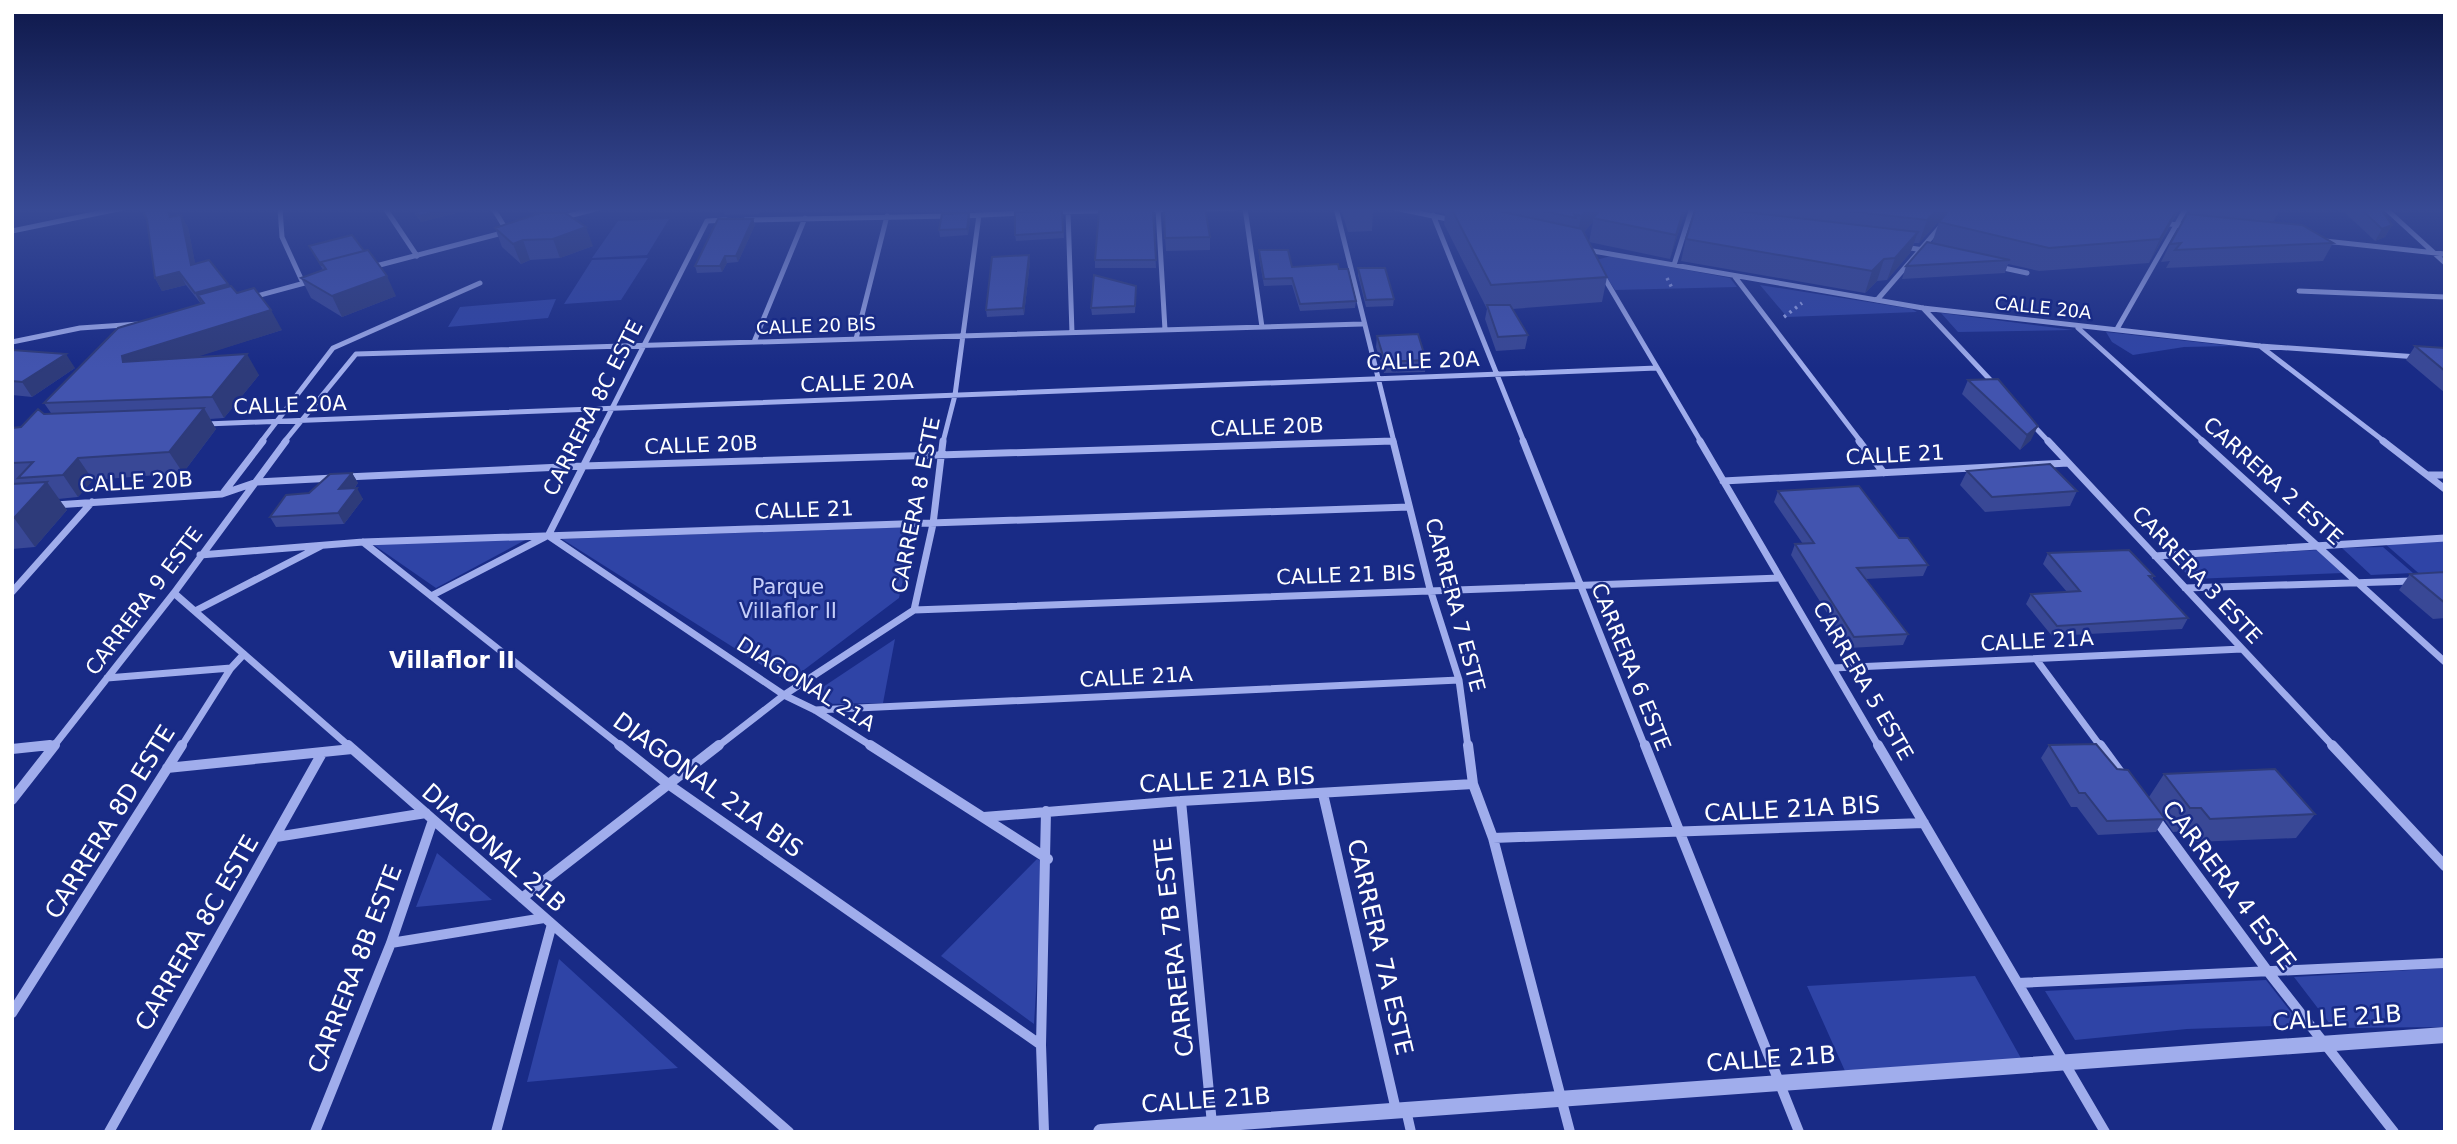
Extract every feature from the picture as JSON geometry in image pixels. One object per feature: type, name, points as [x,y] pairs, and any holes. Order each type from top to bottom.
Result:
[{"type":"street","points":[[293,261],[303,283]]},
{"type":"street","points":[[366,268],[394,261]]},
{"type":"street","name":"CARRERA 8C ESTE","points":[[548,536],[686,261]]},
{"type":"street","points":[[754,342],[787,261]]},
{"type":"street","points":[[856,339],[876,261]]},
{"type":"street","name":"CARRERA 8 ESTE","points":[[522,898],[785,695],[914,610],[933,524],[940,454],[955,395],[972,261]]},
{"type":"street","points":[[1070,261],[1072,333]]},
{"type":"street","points":[[1161,261],[1165,330]]},
{"type":"street","points":[[1253,261],[1262,327]]},
{"type":"street","name":"CARRERA 7 ESTE","points":[[1348,261],[1430,589],[1459,680],[1473,784],[1493,838],[1570,1132]]},
{"type":"street","name":"CARRERA 6 ESTE","points":[[1451,261],[1799,1132]]},
{"type":"street","name":"CARRERA 5 ESTE","points":[[1594,261],[2105,1132]]},
{"type":"street","name":"CALLE 20A","points":[[1653,261],[1923,308],[2260,346],[2426,357]]},
{"type":"street","points":[[1877,300],[1910,261]]},
{"type":"street","points":[[2117,329],[2157,261]]},
{"type":"street","points":[[1987,264],[2027,273]]},
{"type":"street","points":[[1735,277],[1884,473]]},
{"type":"street","points":[[250,298],[316,280]]},
{"type":"street","points":[[222,494],[333,348],[480,283]]},
{"type":"street","points":[[2299,291],[2445,297]]},
{"type":"street","points":[[1923,308],[2005,395]]},
{"type":"street","points":[[12,342],[66,330],[149,323]]},
{"type":"street","name":"CALLE 20 BIS","points":[[300,421],[356,354],[1362,324]]},
{"type":"street","name":"CARRERA 2 ESTE","points":[[2078,327],[2445,662]]},
{"type":"street","points":[[2260,346],[2445,489]]},
{"type":"street","name":"CALLE 20A","points":[[196,425],[1657,368]]},
{"type":"street","name":"CARRERA 3 ESTE","points":[[2023,415],[2445,866]]},
{"type":"street","name":"CARRERA 9 ESTE","points":[[12,800],[174,593],[300,421]]},
{"type":"street","name":"CALLE 20B","points":[[52,505],[222,494],[257,482],[583,466],[1393,441]]},
{"type":"street","name":"CALLE 21","points":[[1723,481],[2068,463]]},
{"type":"street","points":[[2428,475],[2445,475]]},
{"type":"street","points":[[12,592],[92,502]]},
{"type":"street","name":"CALLE 21","points":[[200,555],[363,542],[1409,507]]},
{"type":"street","points":[[431,596],[548,536]]},
{"type":"street","name":"DIAGONAL 21A","points":[[548,536],[785,695],[816,710],[1048,859]]},
{"type":"street","points":[[2155,556],[2445,538]]},
{"type":"street","name":"DIAGONAL 21A BIS","points":[[363,542],[668,784],[1041,1045]]},
{"type":"street","points":[[195,611],[325,544]]},
{"type":"street","name":"CALLE 21 BIS","points":[[914,610],[1780,578]]},
{"type":"street","points":[[2185,588],[2420,580]]},
{"type":"street","name":"DIAGONAL 21B","points":[[174,593],[789,1132]]},
{"type":"street","name":"CALLE 21A","points":[[1833,668],[2242,649]]},
{"type":"street","name":"CARRERA 8D ESTE","points":[[12,1013],[230,668],[244,654]]},
{"type":"street","points":[[2036,659],[2128,782]]},
{"type":"street","points":[[107,678],[230,668]]},
{"type":"street","name":"CALLE 21A","points":[[816,710],[1459,680]]},
{"type":"street","points":[[12,749],[54,745]]},
{"type":"street","points":[[167,768],[321,755],[352,749]]},
{"type":"street","name":"CARRERA 8C ESTE","points":[[109,1132],[321,755]]},
{"type":"street","name":"CALLE 21A BIS","points":[[983,817],[1181,801],[1473,784]]},
{"type":"street","name":"CARRERA 7A ESTE","points":[[1323,794],[1401,1110],[1410,1132]]},
{"type":"street","name":"CARRERA 7B ESTE","points":[[1181,801],[1212,1128]]},
{"type":"street","name":"CARRERA 4 ESTE","points":[[2144,804],[2269,973],[2394,1132]]},
{"type":"street","points":[[1044,1132],[1041,1045],[1048,859],[1046,811]]},
{"type":"street","points":[[276,837],[429,817]]},
{"type":"street","name":"CARRERA 8B ESTE","points":[[315,1132],[391,943],[429,817]]},
{"type":"street","name":"CALLE 21A BIS","points":[[1493,838],[1679,834],[1924,823]]},
{"type":"street","points":[[391,943],[548,921],[496,1132]]},
{"type":"street","points":[[2018,983],[2445,963]]},
{"type":"street","name":"CALLE 21B","points":[[1101,1132],[1212,1128],[1560,1098],[2445,1035]]},
{"type":"path","points":[[1667,279],[1672,288]]},
{"type":"path","points":[[1772,326],[1805,302]]},
{"type":"green space","points":[[591,261],[646,261],[621,300],[564,304]]},
{"type":"green space","points":[[1597,261],[1640,261],[1730,278],[1737,287],[1615,290]]},
{"type":"green space","points":[[1760,285],[1912,309],[1917,312],[1787,317]]},
{"type":"green space","points":[[556,299],[548,318],[448,327],[460,307]]},
{"type":"green space","points":[[1941,313],[2073,330],[1958,332]]},
{"type":"green space","points":[[2106,332],[2232,346],[2184,347],[2133,355],[2112,342]]},
{"type":"green space","name":"Parque Villaflor II","points":[[907,527],[914,530],[899,598],[788,682],[562,539]]},
{"type":"green space","points":[[527,539],[436,588],[371,543]]},
{"type":"green space","points":[[2445,540],[2445,576],[2423,577],[2384,543]]},
{"type":"green space","points":[[2383,547],[2413,573],[2371,575],[2342,548]]},
{"type":"green space","points":[[2319,550],[2343,573],[2192,579],[2171,558]]},
{"type":"green space","points":[[895,639],[883,703],[826,704],[814,693]]},
{"type":"green space","points":[[437,853],[492,900],[416,907]]},
{"type":"green space","points":[[1037,859],[1044,862],[1034,1024],[941,956]]},
{"type":"green space","points":[[559,959],[678,1068],[527,1082]]},
{"type":"green space","points":[[2445,968],[2445,1027],[2333,1028],[2294,977]]},
{"type":"green space","points":[[1975,976],[2022,1060],[1845,1071],[1807,986]]},
{"type":"green space","points":[[2266,980],[2301,1025],[2187,1029],[2075,1040],[2045,991]]},
{"type":"building","points":[[153,261],[190,261],[191,265],[210,261],[228,284],[195,293],[179,272],[155,278]]},
{"type":"building","points":[[376,261],[387,276],[332,296],[301,278],[326,269],[321,262]]},
{"type":"building","points":[[697,261],[722,261],[720,266],[695,266]]},
{"type":"building","points":[[992,261],[1028,261],[1023,308],[986,310]]},
{"type":"building","points":[[1261,261],[1291,261],[1292,267],[1338,264],[1339,269],[1348,269],[1356,301],[1300,304],[1292,278],[1264,279]]},
{"type":"building","points":[[1479,261],[1599,261],[1607,277],[1491,285]]},
{"type":"building","points":[[1816,261],[1882,261],[1872,271]]},
{"type":"building","points":[[1910,261],[1986,261],[1906,266]]},
{"type":"building","points":[[1358,268],[1385,268],[1394,299],[1366,300]]},
{"type":"building","points":[[1094,275],[1136,286],[1135,306],[1091,308]]},
{"type":"building","points":[[231,286],[237,293],[254,288],[271,310],[122,356],[123,362],[247,354],[212,397],[44,403],[118,328],[204,303],[198,295]]},
{"type":"building","points":[[1487,305],[1510,305],[1528,335],[1498,337]]},
{"type":"building","points":[[1418,334],[1426,360],[1385,362],[1377,336]]},
{"type":"building","points":[[2415,346],[2445,348],[2445,371]]},
{"type":"building","points":[[12,350],[66,354],[22,382],[12,381]]},
{"type":"building","points":[[1998,379],[2038,426],[2027,435],[1968,380]]},
{"type":"building","points":[[204,408],[169,452],[78,458],[63,475],[18,478],[33,462],[12,463],[12,428],[21,427],[38,409],[44,414]]},
{"type":"building","points":[[2050,464],[2077,491],[1992,497],[1967,471]]},
{"type":"building","points":[[352,473],[339,489],[357,488],[338,513],[270,517],[286,495],[309,493],[330,474]]},
{"type":"building","points":[[47,482],[14,518],[12,518],[12,484]]},
{"type":"building","points":[[1859,486],[1899,538],[1908,538],[1928,565],[1857,568],[1908,634],[1854,637],[1795,544],[1814,543],[1778,491]]},
{"type":"building","points":[[2129,550],[2188,618],[2057,626],[2031,594],[2080,591],[2048,553]]},
{"type":"building","points":[[2445,572],[2445,603],[2410,574]]},
{"type":"building","points":[[2096,744],[2117,769],[2128,770],[2165,819],[2107,821],[2085,793],[2079,793],[2049,745]]},
{"type":"building","points":[[2275,769],[2315,814],[2210,819],[2201,808],[2190,808],[2164,774]]},
{"type":"district","name":"Villaflor II","points":[[452,660]]}]
